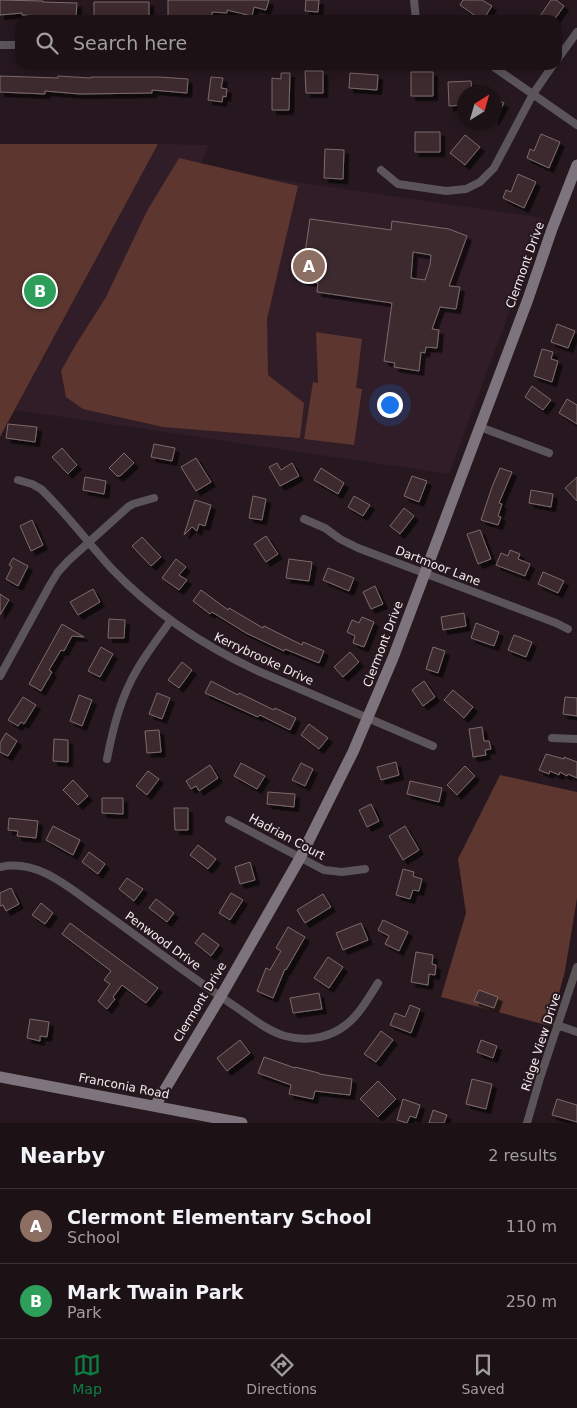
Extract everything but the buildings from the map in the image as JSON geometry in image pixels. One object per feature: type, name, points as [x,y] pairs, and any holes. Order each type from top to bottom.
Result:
[{"type":"street","points":[[414,0],[416,15]]},
{"type":"street","points":[[562,53],[577,32]]},
{"type":"street","points":[[0,45],[15,45]]},
{"type":"street","points":[[498,70],[577,125]]},
{"type":"street","points":[[381,170],[398,184],[446,191],[466,189],[480,182],[494,168],[533,94],[550,70]]},
{"type":"street","name":"Clermont Drive","points":[[155,1106],[300,858],[353,752],[393,658],[577,165]]},
{"type":"street","points":[[480,427],[549,453]]},
{"type":"street","name":"Kerrybrooke Drive","points":[[18,480],[41,489],[130,587],[150,605],[200,641],[236,661],[433,746]]},
{"type":"street","points":[[0,676],[50,585],[68,561],[128,507],[154,498]]},
{"type":"street","name":"Dartmoor Lane","points":[[304,519],[325,528],[350,545],[568,629]]},
{"type":"street","points":[[107,759],[114,727],[128,688],[146,655],[171,620]]},
{"type":"street","points":[[552,738],[577,738]]},
{"type":"street","name":"Hadrian Court","points":[[230,820],[324,870],[334,872],[365,869]]},
{"type":"street","name":"Penwood Drive","points":[[0,866],[30,867],[59,881],[276,1033],[293,1038],[310,1039],[331,1034],[349,1022],[359,1012],[378,983]]},
{"type":"street","name":"Ridge View Drive","points":[[527,1123],[577,967]]},
{"type":"street","points":[[557,1025],[577,1032]]},
{"type":"street","name":"Franconia Road","points":[[0,1077],[242,1123]]},
{"type":"shaded area","points":[[0,144],[158,144],[0,437]]},
{"type":"shaded area","points":[[158,144],[210,145],[198,168],[544,218],[449,474],[15,410]]},
{"type":"shaded area","points":[[179,158],[298,186],[267,319],[268,375],[304,403],[300,438],[163,427],[83,409],[66,397],[61,371],[106,297],[147,211]]},
{"type":"shaded area","points":[[316,332],[362,339],[356,388],[362,389],[354,445],[304,439],[313,382],[318,383]]},
{"type":"shaded area","points":[[500,775],[577,792],[577,898],[565,971],[550,1026],[441,997],[466,913],[458,859]]},
{"type":"place","name":"Clermont Elementary School","points":[[309,266]]},
{"type":"place","name":"Mark Twain Park","points":[[40,291]]}]
